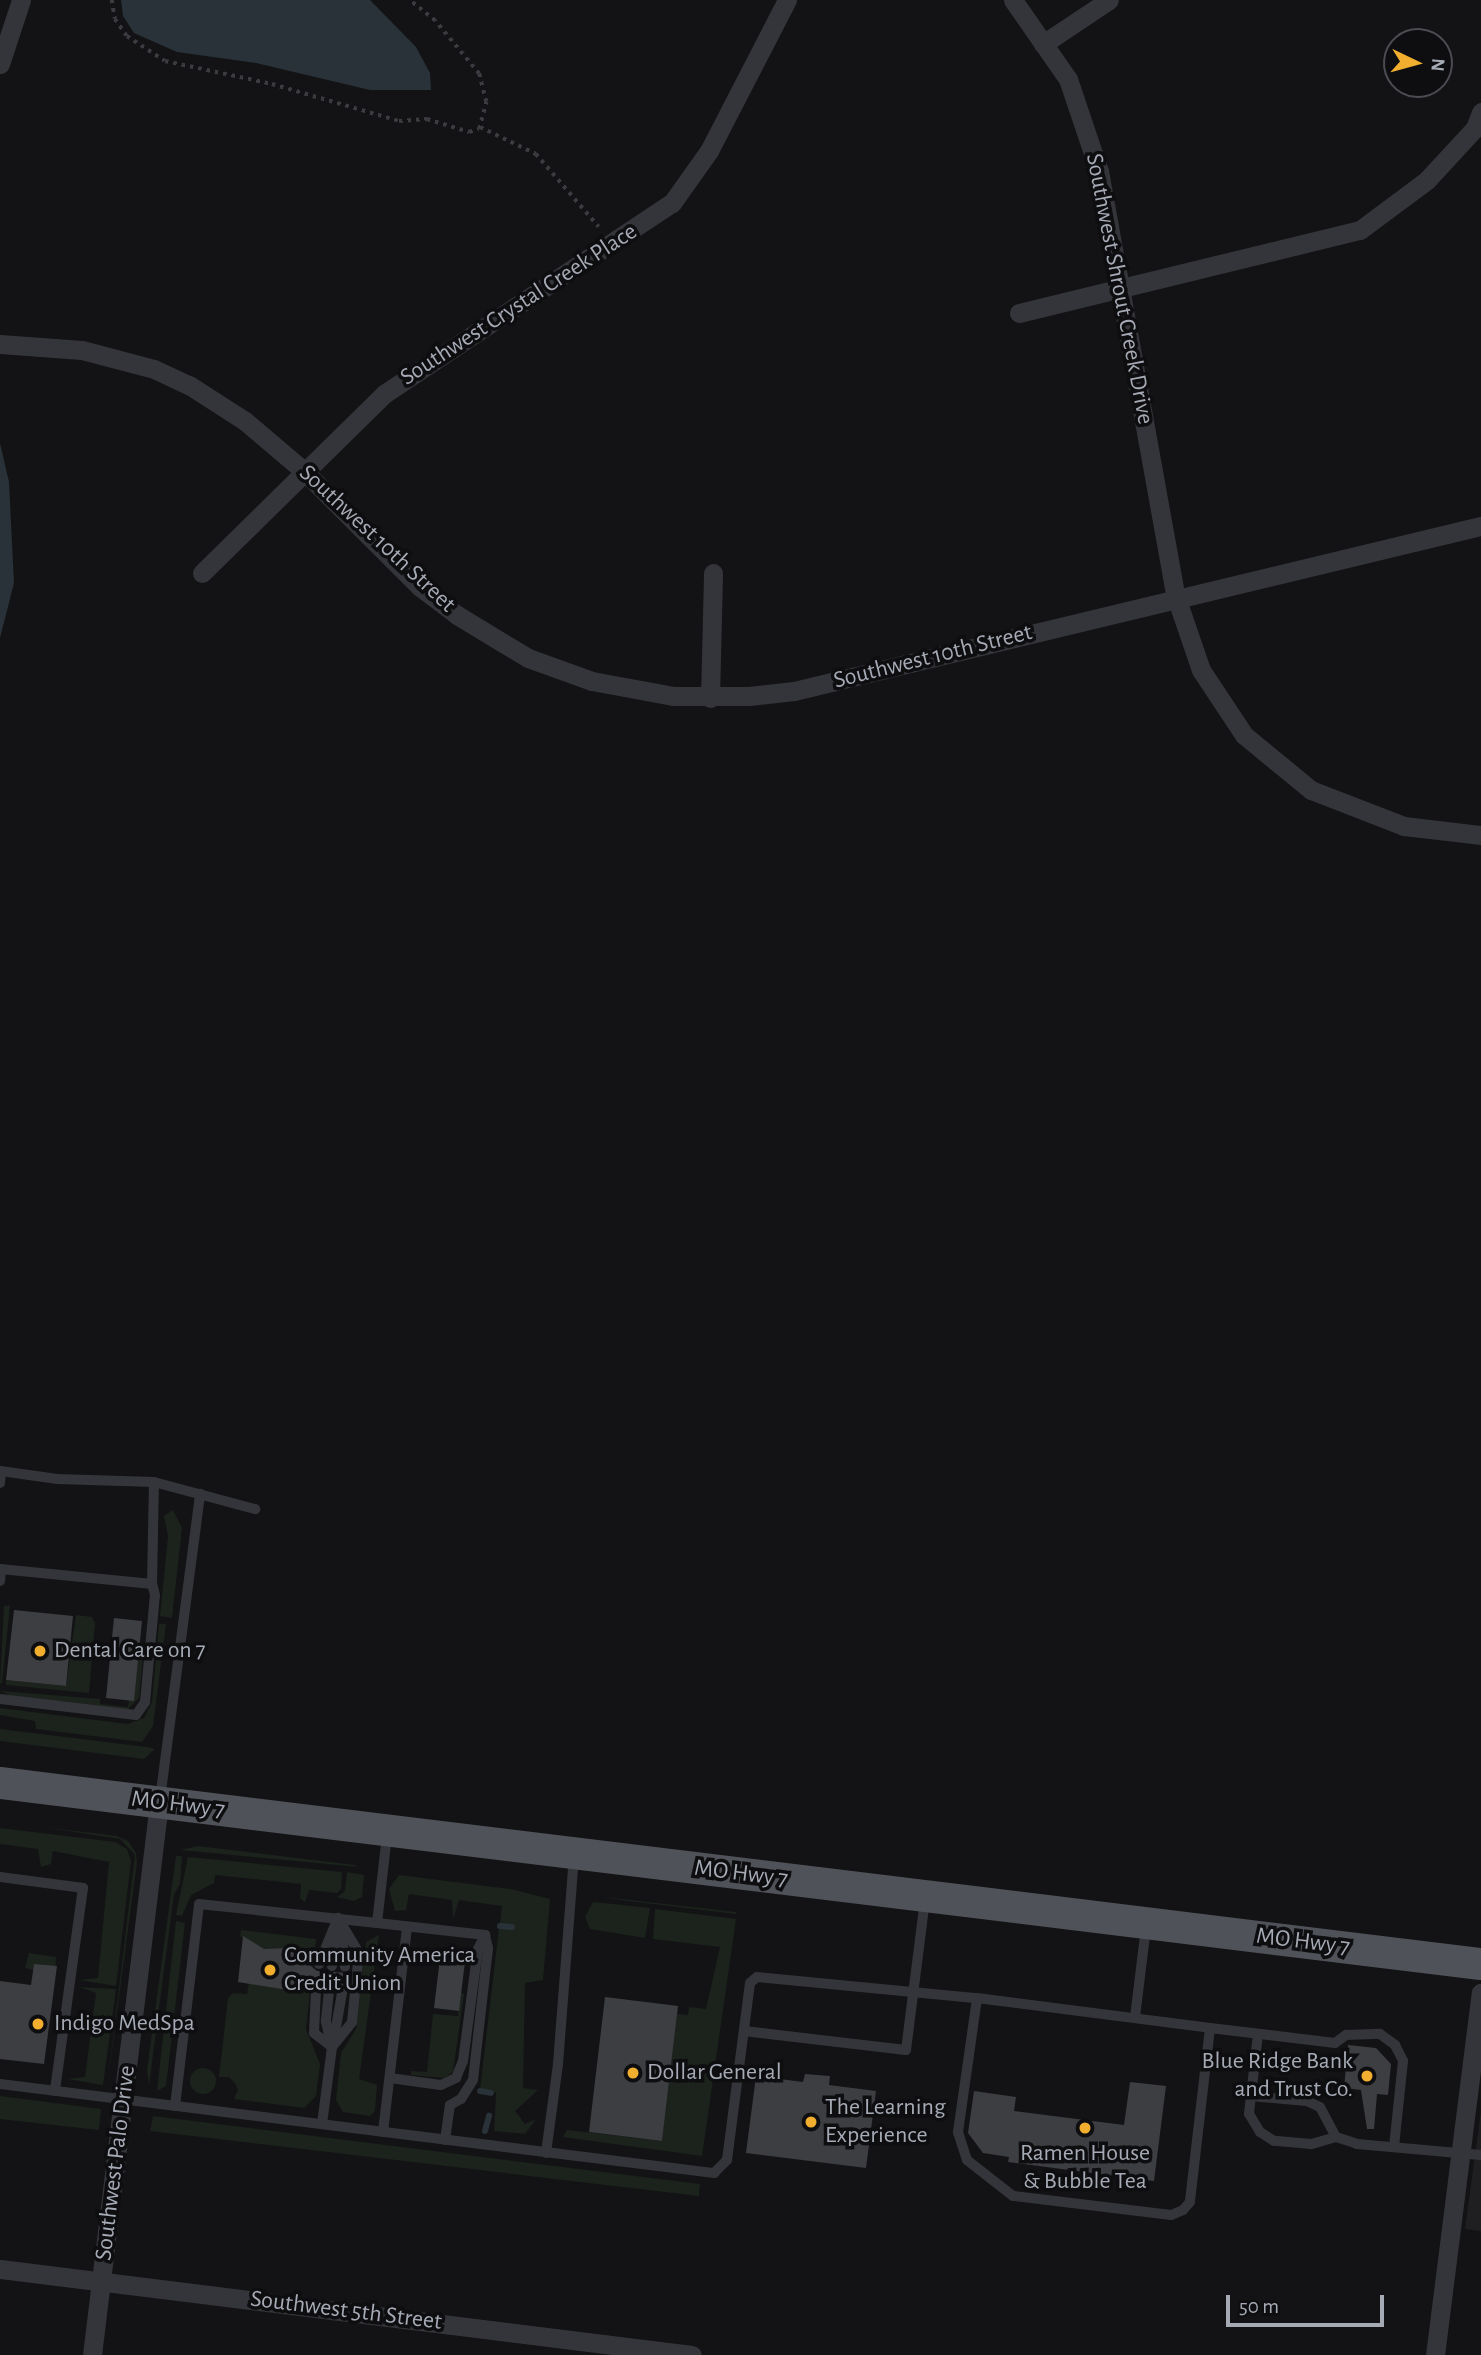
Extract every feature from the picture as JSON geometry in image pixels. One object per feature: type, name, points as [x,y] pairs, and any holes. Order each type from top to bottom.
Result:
[{"type":"main road","name":"MO Hwy 7","points":[[0,1783],[1481,1964]]},
{"type":"street","points":[[0,64],[21,0]]},
{"type":"street","name":"Southwest Crystal Creek Place","points":[[202,573],[394,386],[672,203],[709,151],[787,0]]},
{"type":"street","name":"Southwest Shrout Creek Drive","points":[[1013,0],[1068,79],[1099,171],[1176,597]]},
{"type":"street","points":[[1044,44],[1110,0]]},
{"type":"street","points":[[1019,313],[1360,230],[1427,180],[1479,124]]},
{"type":"street","name":"Southwest 10th Street","points":[[0,344],[56,345],[154,369],[189,385],[245,421],[306,473],[420,587],[499,642],[592,681],[636,691],[710,698],[794,691],[1176,597],[1481,526]]},
{"type":"street","points":[[710,698],[713,573]]},
{"type":"street","points":[[1176,597],[1201,670],[1244,735],[1311,790],[1404,826],[1481,835]]},
{"type":"street","name":"Southwest Palo Drive","points":[[92,2355],[159,1804]]},
{"type":"street","points":[[1435,2355],[1481,1993]]},
{"type":"street","name":"Southwest 5th Street","points":[[0,2269],[692,2355]]},
{"type":"lane","points":[[0,1483],[1,1471],[57,1479],[154,1482],[255,1509]]},
{"type":"lane","points":[[0,1699],[136,1715],[145,1702],[155,1595],[152,1584],[154,1482]]},
{"type":"lane","points":[[159,1804],[200,1494]]},
{"type":"lane","points":[[0,1581],[1,1569],[152,1584]]},
{"type":"lane","points":[[377,1923],[387,1830]]},
{"type":"lane","points":[[546,2152],[558,2064],[574,1853]]},
{"type":"lane","points":[[0,1877],[83,1888],[55,2091]]},
{"type":"lane","points":[[744,2031],[906,2050],[926,1896]]},
{"type":"lane","points":[[175,2106],[199,1904],[485,1936]]},
{"type":"lane","points":[[319,1964],[338,1919]]},
{"type":"lane","points":[[332,1966],[338,1919]]},
{"type":"lane","points":[[338,1919],[347,1952],[345,1967]]},
{"type":"lane","points":[[332,2047],[352,2022],[359,1953],[338,1919]]},
{"type":"lane","points":[[1135,2017],[1147,1923]]},
{"type":"lane","points":[[383,2132],[408,1927]]},
{"type":"lane","points":[[445,2140],[450,2105],[468,2091],[473,2080],[488,1948],[485,1936]]},
{"type":"lane","points":[[390,2078],[441,2085],[456,2078],[463,2061],[478,1949],[485,1936]]},
{"type":"lane","points":[[0,2084],[702,2173],[721,2169],[727,2160],[750,1983],[757,1977],[976,1998],[1335,2043],[1346,2035],[1363,2032],[1380,2034],[1395,2045],[1404,2061],[1394,2147]]},
{"type":"lane","points":[[316,1990],[314,2033],[332,2047]]},
{"type":"lane","points":[[329,1992],[326,2022],[332,2047]]},
{"type":"lane","points":[[323,2124],[332,2047],[342,1993]]},
{"type":"lane","points":[[976,1998],[960,2147],[967,2160],[1013,2196],[1171,2215],[1183,2210],[1191,2202],[1210,2028]]},
{"type":"lane","points":[[1258,2034],[1249,2114],[1260,2132],[1274,2141],[1311,2144],[1336,2137],[1357,2144],[1481,2155]]},
{"type":"lane","points":[[1251,2095],[1314,2104],[1320,2107],[1336,2137]]},
{"type":"path","points":[[112,0],[115,19],[127,36],[165,61],[272,84],[399,121],[427,119],[469,132],[480,127]]},
{"type":"path","points":[[409,0],[435,21],[479,74],[486,102],[480,127]]},
{"type":"path","points":[[480,127],[536,154],[601,230]]},
{"type":"shaded area","points":[[121,0],[370,0],[416,47],[430,73],[431,90],[370,90],[256,63],[177,52],[134,33],[123,16]]},
{"type":"shaded area","points":[[0,443],[9,482],[14,583],[0,638]]},
{"type":"shaded area","points":[[173,1510],[182,1528],[172,1618],[160,1616],[168,1536],[164,1516]]},
{"type":"shaded area","points":[[10,1605],[2,1683],[0,1684],[4,1606]]},
{"type":"shaded area","points":[[76,1615],[92,1617],[95,1623],[89,1693],[6,1685],[6,1680],[66,1686]]},
{"type":"shaded area","points":[[159,1624],[166,1624],[153,1726],[142,1742],[36,1729],[35,1721],[0,1715],[0,1708],[128,1724],[144,1718],[152,1702]]},
{"type":"shaded area","points":[[139,1647],[144,1647],[139,1698],[127,1710],[14,1697],[1,1691],[100,1699],[100,1704],[128,1707],[129,1700],[134,1700]]},
{"type":"shaded area","points":[[0,1729],[155,1749],[144,1759],[0,1741]]},
{"type":"shaded area","points":[[43,1827],[117,1836],[128,1841],[136,1853],[108,2080],[135,1855],[120,1839]]},
{"type":"shaded area","points":[[0,1828],[115,1842],[127,1849],[131,1861],[116,1986],[79,1980],[98,1978],[109,1862],[53,1851],[51,1864],[41,1867],[38,1849],[0,1844]]},
{"type":"shaded area","points":[[198,1846],[354,1865],[359,1867],[180,1850]]},
{"type":"shaded area","points":[[176,1856],[182,1856],[180,1884],[174,1894],[149,2085],[147,2070]]},
{"type":"shaded area","points":[[188,1857],[342,1872],[341,1889],[337,1893],[309,1890],[305,1902],[300,1898],[301,1884],[215,1875],[214,1883],[191,1895],[182,1916],[176,1915]]},
{"type":"shaded area","points":[[347,1872],[364,1875],[362,1897],[354,1901],[337,1897],[345,1891]]},
{"type":"shaded area","points":[[399,1875],[511,1889],[550,1899],[543,1980],[525,1983],[523,2088],[538,2090],[515,2111],[525,2124],[536,2119],[525,2134],[494,2131],[496,2093],[480,2090],[499,1928],[512,1928],[500,1924],[502,1906],[459,1900],[453,1919],[452,1900],[409,1894],[406,1910],[395,1911],[389,1889]]},
{"type":"shaded area","points":[[603,1897],[736,1912],[736,1914],[620,1900]]},
{"type":"shaded area","points":[[593,1902],[650,1908],[645,1938],[590,1929],[585,1917]]},
{"type":"shaded area","points":[[655,1909],[736,1919],[702,2156],[563,2137],[567,2130],[662,2141],[677,2014],[688,2015],[689,2007],[706,2009],[720,1947],[653,1939]]},
{"type":"shaded area","points":[[176,1921],[185,1923],[166,2086],[157,2091]]},
{"type":"shaded area","points":[[241,1930],[316,1939],[306,2029],[320,2064],[316,2096],[304,2108],[234,2099],[238,2090],[235,2083],[229,2077],[219,2077],[228,1998],[233,1993],[247,1994],[249,1983],[292,1991],[293,1983],[300,1983],[303,1957],[291,1955],[287,1948],[262,1950],[240,1936]]},
{"type":"shaded area","points":[[379,1935],[359,2079],[377,2085],[375,2111],[370,2116],[343,2112],[336,2100],[341,2053],[356,2029],[366,1942]]},
{"type":"shaded area","points":[[29,1953],[56,1957],[55,1975],[25,1968]]},
{"type":"shaded area","points":[[79,1987],[116,1989],[103,2085],[68,2079],[85,2077],[96,1993]]},
{"type":"shaded area","points":[[461,1993],[464,1994],[453,2072],[444,2078],[411,2075],[411,2071],[427,2072],[433,2014],[458,2016]]},
{"type":"shaded area","points":[[203,2068],[212,2072],[216,2081],[212,2090],[203,2094],[194,2090],[190,2081],[194,2072]]},
{"type":"shaded area","points":[[0,2096],[101,2109],[99,2130],[0,2119]]},
{"type":"shaded area","points":[[1481,2111],[1481,2231],[1465,2229]]},
{"type":"shaded area","points":[[153,2116],[700,2184],[699,2196],[150,2131]]},
{"type":"building","name":"Dental Care on 7","points":[[14,1610],[73,1616],[66,1686],[6,1680]]},
{"type":"building","points":[[114,1618],[142,1621],[134,1701],[106,1698]]},
{"type":"building","name":"Community America Credit Union","points":[[243,1936],[264,1949],[288,1948],[317,1971],[349,1973],[348,1988],[316,1983],[309,1989],[293,1987],[293,1991],[238,1982]]},
{"type":"building","points":[[441,1950],[466,1953],[459,2011],[434,2008]]},
{"type":"building","points":[[34,1964],[57,1966],[44,2064],[0,2059],[0,1981],[31,1985]]},
{"type":"building","name":"Dollar General","points":[[605,1997],[678,2006],[662,2141],[589,2132]]},
{"type":"building","name":"Blue Ridge Bank and Trust Co.","points":[[1348,2045],[1376,2048],[1391,2064],[1388,2095],[1377,2094],[1374,2129],[1367,2129],[1361,2090],[1344,2088]]},
{"type":"building","name":"The Learning Experience","points":[[805,2074],[830,2076],[829,2085],[876,2091],[866,2168],[746,2153],[756,2076],[803,2082]]},
{"type":"building","points":[[1130,2082],[1166,2086],[1154,2181],[1008,2162],[1009,2157],[983,2153],[968,2133],[974,2091],[1016,2097],[1014,2111],[1124,2125]]},
{"type":"waterway","points":[[500,1926],[512,1927]]},
{"type":"waterway","points":[[480,2091],[491,2093]]},
{"type":"waterway","points":[[485,2131],[489,2116]]},
{"type":"place","name":"Dental Care on 7","points":[[40,1651]]},
{"type":"place","name":"Community America Credit Union","points":[[270,1970]]},
{"type":"place","name":"Indigo MedSpa","points":[[38,2024]]},
{"type":"place","name":"Dollar General","points":[[633,2073]]},
{"type":"place","name":"Blue Ridge Bank and Trust Co.","points":[[1367,2076]]},
{"type":"place","name":"The Learning Experience","points":[[811,2122]]},
{"type":"place","name":"Ramen House & Bubble Tea","points":[[1085,2128]]}]
